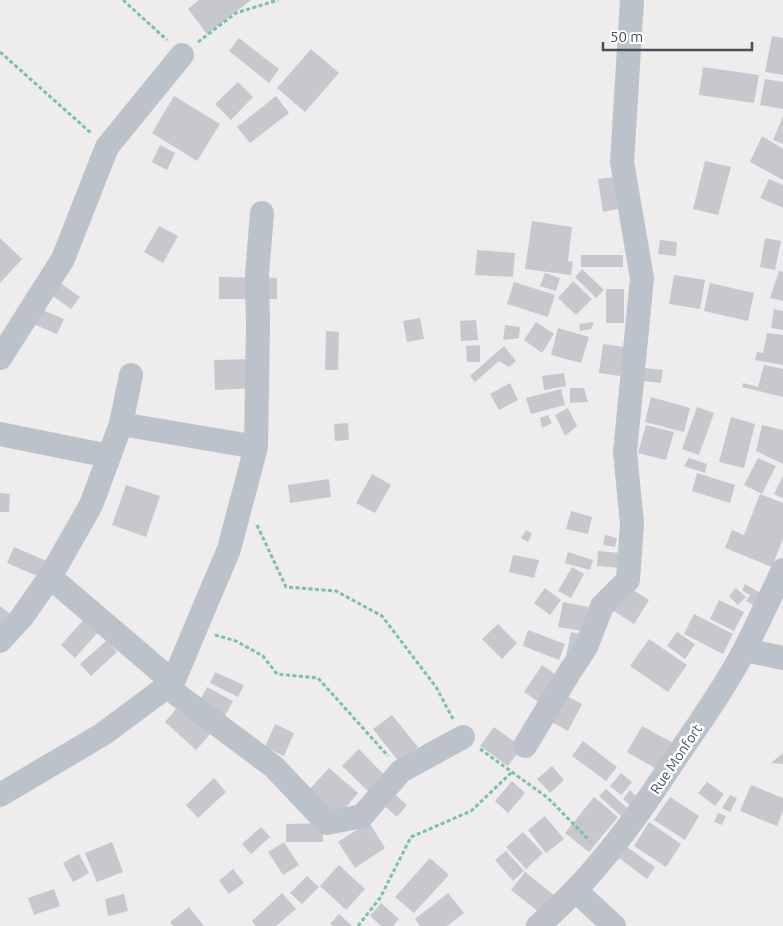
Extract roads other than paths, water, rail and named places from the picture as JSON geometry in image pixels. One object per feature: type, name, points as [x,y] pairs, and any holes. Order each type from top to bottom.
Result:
[{"type":"street","points":[[525,746],[586,647],[602,606],[628,580],[632,524],[625,452],[642,278],[622,162],[632,0]]},
{"type":"street","points":[[0,356],[63,259],[107,147],[182,55]]},
{"type":"street","points":[[0,795],[103,734],[170,685],[195,630],[229,549],[256,448],[257,274],[262,212]]},
{"type":"street","points":[[0,641],[22,617],[50,577],[91,506],[121,424],[131,375]]},
{"type":"street","points":[[121,424],[256,448]]},
{"type":"street","points":[[0,434],[109,456]]},
{"type":"street","name":"Rue Monfort","points":[[538,926],[606,857],[644,806],[715,700],[745,650],[783,570]]},
{"type":"street","points":[[50,577],[170,685],[274,768],[327,823],[362,816],[401,771],[463,737]]},
{"type":"street","points":[[745,650],[783,658]]},
{"type":"street","points":[[575,890],[614,926]]}]
